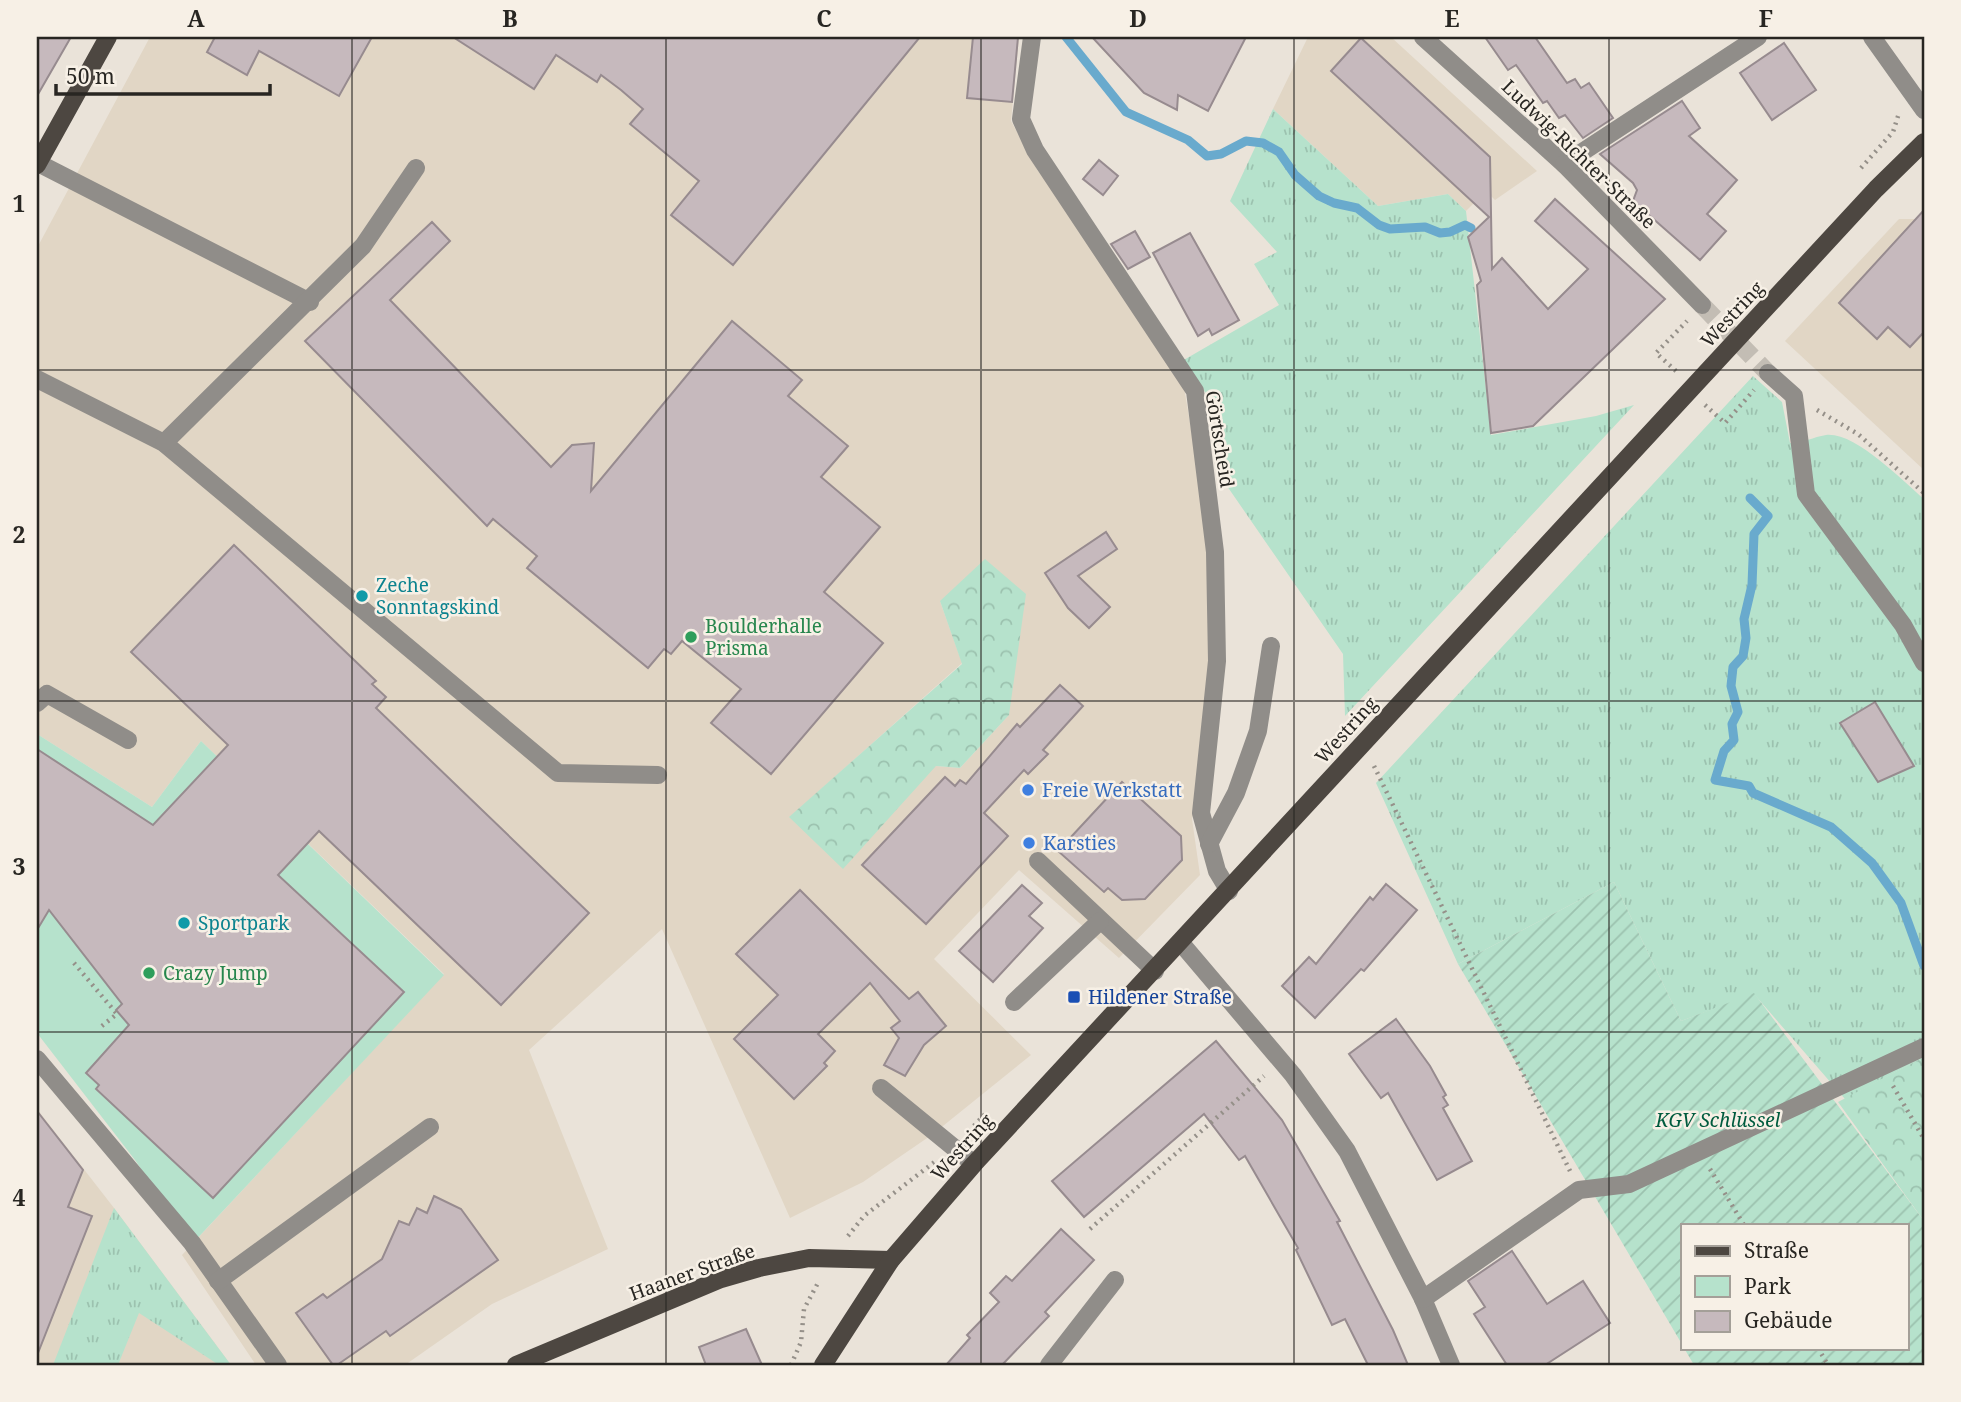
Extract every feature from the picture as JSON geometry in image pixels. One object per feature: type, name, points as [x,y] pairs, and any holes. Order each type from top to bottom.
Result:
[{"type":"main road","points":[[37,164],[108,37]]},
{"type":"main road","name":"Westring","points":[[823,1365],[891,1260],[974,1164],[1886,178],[1924,142]]},
{"type":"main road","name":"Haaner Straße","points":[[516,1365],[721,1279],[758,1268],[809,1258],[891,1260]]},
{"type":"street","name":"Görtscheid","points":[[1032,37],[1021,119],[1035,150],[1195,391],[1215,552],[1217,661],[1201,814],[1217,871],[1229,891]]},
{"type":"street","name":"Ludwig-Richter-Straße","points":[[1423,37],[1564,164],[1702,306]]},
{"type":"street","points":[[1564,164],[1758,37]]},
{"type":"street","points":[[1872,37],[1924,110]]},
{"type":"street","points":[[37,164],[310,302]]},
{"type":"street","points":[[164,443],[310,302],[363,246],[416,168]]},
{"type":"street","points":[[1768,373],[1794,396],[1806,494],[1903,625],[1924,663]]},
{"type":"street","points":[[37,379],[164,443],[558,773],[658,775]]},
{"type":"street","points":[[1209,844],[1236,793],[1258,731],[1271,646]]},
{"type":"street","points":[[37,704],[47,694],[128,740]]},
{"type":"street","points":[[1038,861],[1155,971]]},
{"type":"street","points":[[1014,1002],[1100,921]]},
{"type":"street","points":[[1181,943],[1281,1061],[1347,1151],[1423,1298],[1451,1365]]},
{"type":"street","points":[[1423,1298],[1579,1191],[1629,1184],[1924,1047]]},
{"type":"street","points":[[37,1059],[192,1243],[278,1365]]},
{"type":"street","points":[[881,1088],[933,1134],[974,1164]]},
{"type":"street","points":[[218,1281],[430,1126]]},
{"type":"street","points":[[1049,1365],[1115,1280]]},
{"type":"path","points":[[1678,373],[1656,353],[1702,306]]},
{"type":"path","points":[[1690,390],[1725,424],[1768,373]]},
{"type":"path","points":[[1794,396],[1858,434],[1924,493]]},
{"type":"path","points":[[1363,742],[1579,1191]]},
{"type":"path","points":[[74,963],[117,1014],[98,1029]]},
{"type":"path","points":[[1090,1229],[1281,1061]]},
{"type":"path","points":[[1882,1068],[1924,1139]]},
{"type":"path","points":[[1700,1151],[1743,1224]]},
{"type":"shaded area","points":[[150,37],[1019,37],[1011,121],[1038,171],[1070,209],[1183,381],[1201,489],[1217,656],[1211,716],[1192,819],[1200,875],[1119,958],[1019,870],[934,959],[1031,1055],[933,1134],[863,1182],[790,1218],[662,929],[529,1050],[608,1249],[492,1304],[405,1365],[256,1365],[182,1255],[444,974],[201,741],[152,807],[37,734],[37,248]],"holes":[[[940,601],[1009,715],[960,768],[936,766],[790,817],[962,663]]]},
{"type":"shaded area","points":[[1308,37],[1391,37],[1537,171],[1495,200],[1486,191],[1466,211],[1448,194],[1378,206],[1273,109]]},
{"type":"shaded area","points":[[1899,219],[1924,219],[1924,470],[1785,341]]},
{"type":"shaded area","points":[[37,1109],[114,1208],[231,1365],[37,1365]]},
{"type":"green space","points":[[1273,109],[1378,206],[1448,194],[1466,211],[1491,435],[1596,416],[1634,405],[1345,716],[1343,654],[1227,486],[1218,429],[1208,396],[1182,361],[1279,305],[1254,264],[1277,252],[1230,201]]},
{"type":"green space","points":[[1753,376],[1782,402],[1790,443],[1826,435],[1851,441],[1878,459],[1924,499],[1924,1057],[1845,1099],[1754,994],[1681,1021],[1614,882],[1458,964],[1376,783]]},
{"type":"green space","points":[[985,559],[1026,594],[1009,715],[960,768],[936,766],[843,869],[789,817],[962,664],[940,601]]},
{"type":"green space","points":[[37,734],[152,807],[201,741],[444,975],[192,1244],[135,1160],[37,1033]]},
{"type":"green space","name":"KGV Schlüssel","points":[[1614,882],[1681,1021],[1754,993],[1924,1221],[1924,1365],[1694,1365],[1685,1350],[1909,1350],[1909,1224],[1681,1224],[1681,1343],[1458,964]]},
{"type":"green space","points":[[1924,1057],[1924,1221],[1838,1102]]},
{"type":"green space","points":[[114,1208],[231,1365],[219,1365],[139,1313],[118,1365],[53,1365]]},
{"type":"building","points":[[37,37],[71,37],[37,96]]},
{"type":"building","points":[[215,37],[372,37],[339,96],[259,51],[247,75],[207,52]]},
{"type":"building","points":[[453,37],[920,37],[733,265],[671,215],[699,181],[630,124],[643,109],[621,90],[601,75],[597,82],[556,55],[534,89]]},
{"type":"building","points":[[973,37],[1018,37],[1012,102],[967,98]]},
{"type":"building","points":[[1092,37],[1246,37],[1208,111],[1178,95],[1177,110],[1144,93]]},
{"type":"building","points":[[1485,37],[1535,37],[1567,83],[1575,79],[1581,88],[1589,83],[1613,118],[1583,138],[1565,115],[1559,118],[1547,101],[1543,103],[1516,65],[1508,70]]},
{"type":"building","points":[[1361,38],[1490,157],[1492,269],[1502,258],[1548,309],[1588,269],[1535,221],[1555,199],[1665,299],[1533,426],[1491,433],[1477,285],[1481,281],[1468,237],[1489,217],[1331,71]]},
{"type":"building","points":[[1784,43],[1816,90],[1772,120],[1740,73]]},
{"type":"building","points":[[1682,101],[1700,128],[1689,136],[1737,180],[1707,214],[1726,231],[1700,260],[1633,201],[1637,190],[1633,183],[1600,154]]},
{"type":"building","points":[[1099,160],[1118,176],[1103,195],[1083,179]]},
{"type":"building","points":[[1924,210],[1924,332],[1910,347],[1888,327],[1877,339],[1839,303]]},
{"type":"building","points":[[432,222],[450,241],[390,300],[551,467],[572,445],[594,443],[591,491],[732,321],[802,380],[788,396],[848,446],[821,477],[880,527],[824,592],[883,643],[771,774],[711,723],[741,689],[682,641],[671,654],[664,649],[648,668],[527,568],[537,556],[493,519],[487,526],[305,341]]},
{"type":"building","points":[[1135,231],[1150,257],[1128,269],[1111,244]]},
{"type":"building","points":[[1190,233],[1239,320],[1212,335],[1209,329],[1198,336],[1153,253]]},
{"type":"building","points":[[1106,532],[1117,549],[1078,576],[1110,607],[1089,628],[1068,608],[1045,573]]},
{"type":"building","points":[[234,545],[376,681],[372,684],[386,697],[376,708],[589,913],[501,1005],[319,831],[278,875],[404,992],[213,1198],[96,1089],[99,1085],[86,1073],[129,1025],[116,1010],[122,1004],[49,910],[37,930],[37,749],[153,825],[228,745],[131,652]]},
{"type":"building","points":[[1060,685],[1083,706],[1043,750],[1048,754],[1028,774],[1024,770],[984,813],[1008,836],[926,924],[862,865],[945,777],[955,786],[960,780],[966,784],[1017,724],[1020,727]]},
{"type":"building","points":[[1875,702],[1914,766],[1878,782],[1840,723]]},
{"type":"building","points":[[1122,782],[1181,836],[1182,860],[1145,899],[1122,900],[1108,888],[1104,892],[1058,851]]},
{"type":"building","points":[[1386,884],[1417,910],[1364,971],[1361,969],[1315,1018],[1282,986],[1309,957],[1316,964],[1370,897],[1373,900]]},
{"type":"building","points":[[1022,885],[1042,903],[1029,916],[1043,928],[993,982],[959,951]]},
{"type":"building","points":[[800,890],[909,999],[918,992],[946,1026],[924,1045],[905,1076],[884,1065],[899,1038],[891,1028],[900,1021],[870,983],[818,1034],[835,1051],[824,1063],[827,1066],[794,1099],[734,1039],[778,995],[736,954]]},
{"type":"building","points":[[1396,1019],[1430,1066],[1446,1095],[1443,1097],[1448,1105],[1443,1108],[1472,1161],[1437,1180],[1388,1093],[1381,1098],[1349,1054]]},
{"type":"building","points":[[1216,1041],[1282,1120],[1340,1221],[1337,1222],[1393,1330],[1408,1365],[1368,1365],[1345,1319],[1332,1325],[1296,1250],[1298,1248],[1245,1156],[1239,1160],[1204,1114],[1084,1217],[1052,1181]]},
{"type":"building","points":[[37,1111],[83,1170],[68,1207],[92,1216],[38,1353]]},
{"type":"building","points":[[434,1196],[461,1209],[498,1260],[390,1336],[386,1331],[337,1365],[333,1365],[296,1313],[323,1294],[327,1298],[382,1259],[399,1221],[409,1225],[417,1208],[427,1213]]},
{"type":"building","points":[[1061,1229],[1094,1260],[1045,1312],[1049,1316],[1002,1365],[946,1365],[970,1338],[967,1335],[999,1302],[990,1293],[1006,1276],[1012,1281]]},
{"type":"building","points":[[1512,1251],[1547,1304],[1583,1281],[1610,1323],[1545,1365],[1507,1365],[1474,1314],[1485,1307],[1468,1281]]},
{"type":"building","points":[[746,1329],[762,1365],[706,1365],[699,1347]]},
{"type":"waterway","points":[[1066,37],[1126,112],[1188,140],[1207,156],[1221,154],[1246,141],[1263,143],[1279,152],[1295,175],[1319,196],[1334,203],[1357,208],[1379,225],[1390,229],[1425,227],[1440,233],[1465,225],[1471,228]]},
{"type":"waterway","points":[[1750,498],[1768,516],[1754,534],[1752,585],[1744,619],[1746,638],[1743,656],[1733,667],[1731,686],[1738,712],[1732,724],[1734,740],[1724,751],[1715,780],[1749,786],[1753,793],[1831,827],[1872,863],[1901,903],[1924,966]]},
{"type":"tunnel","points":[[1702,305],[1768,373]]},
{"type":"place","name":"Zeche Sonntagskind","points":[[362,596]]},
{"type":"place","name":"Boulderhalle Prisma","points":[[691,637]]},
{"type":"place","name":"Freie Werkstatt","points":[[1028,790]]},
{"type":"place","name":"Karsties","points":[[1029,843]]},
{"type":"place","name":"Sportpark","points":[[184,923]]},
{"type":"place","name":"Crazy Jump","points":[[149,973]]},
{"type":"place","name":"Hildener Straße","points":[[1074,997]]}]
